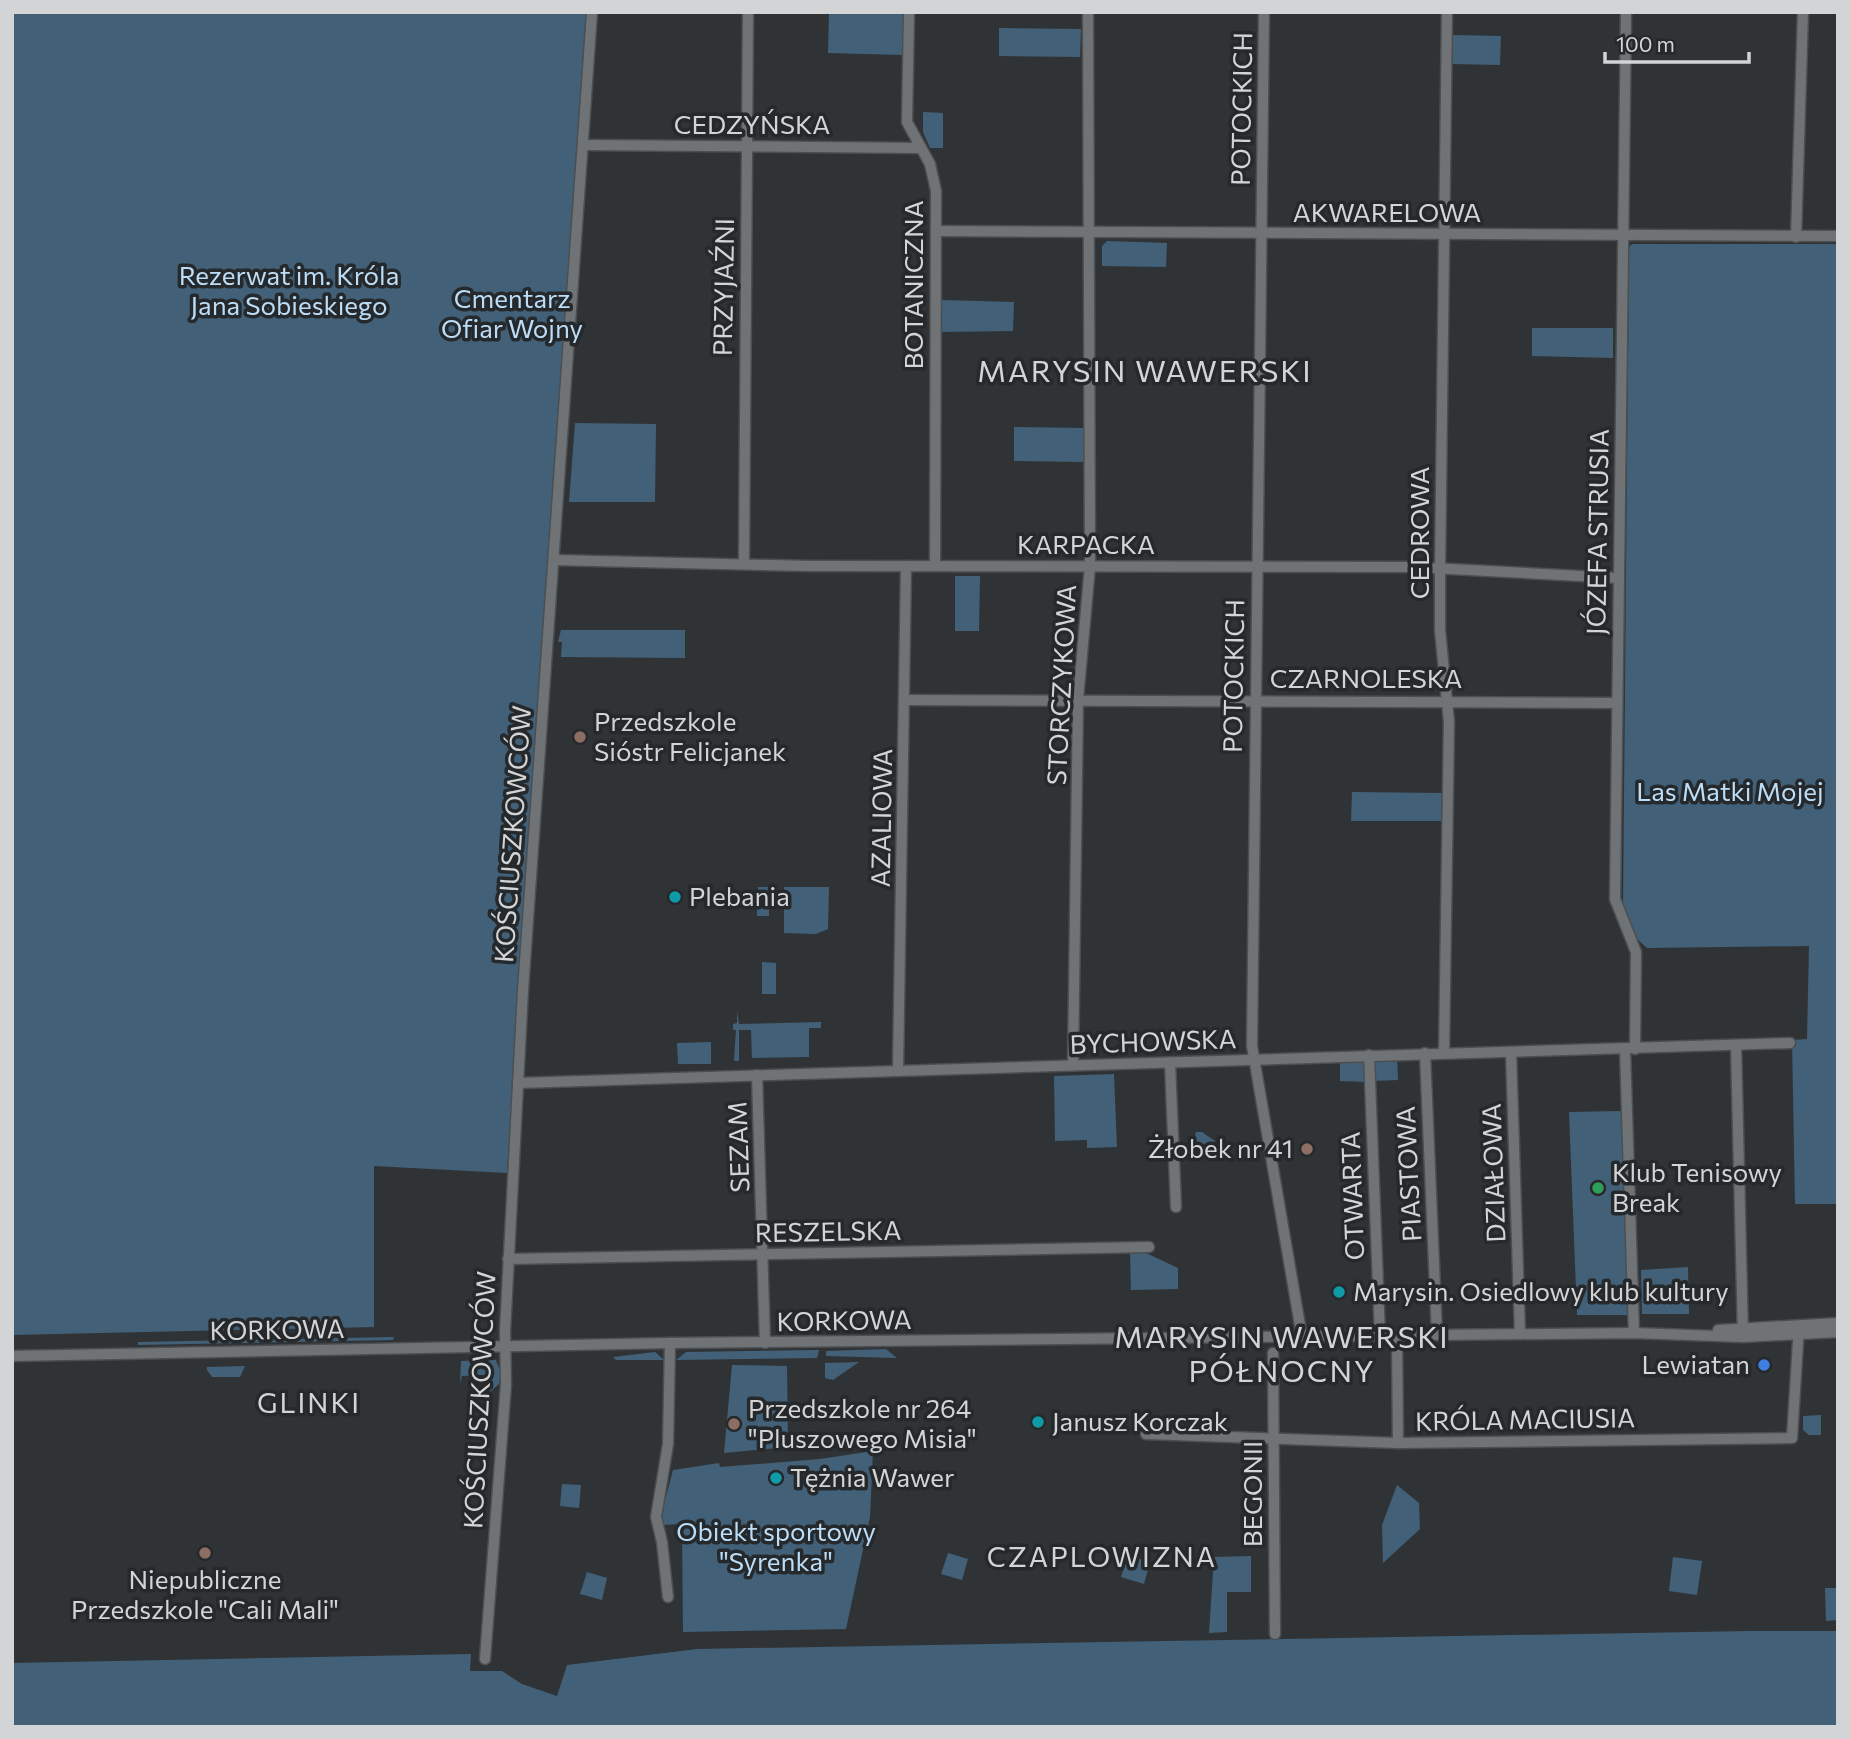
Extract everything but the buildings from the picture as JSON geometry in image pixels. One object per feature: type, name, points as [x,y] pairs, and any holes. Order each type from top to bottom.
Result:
[{"type":"street","name":"KOŚCIUSZKOWCÓW","points":[[485,1658],[506,1384],[508,1259],[518,1083],[592,12]]},
{"type":"street","name":"PRZYJAŹNI","points":[[744,562],[748,12]]},
{"type":"street","name":"BOTANICZNA","points":[[909,12],[907,122],[933,169],[936,231],[935,566]]},
{"type":"street","name":"STORCZYKOWA","points":[[1073,1065],[1078,699],[1090,566],[1091,232],[1088,12]]},
{"type":"street","name":"POTOCKICH","points":[[1264,12],[1256,566],[1253,1060],[1302,1336]]},
{"type":"street","name":"CEDROWA","points":[[1444,1053],[1448,700],[1440,630],[1440,570],[1447,12]]},
{"type":"street","name":"JÓZEFA STRUSIA","points":[[1626,12],[1615,899],[1636,953],[1630,1049],[1634,1334]]},
{"type":"street","points":[[1796,237],[1803,12]]},
{"type":"street","name":"CEDZYŃSKA","points":[[584,145],[919,148]]},
{"type":"street","name":"AKWARELOWA","points":[[936,231],[1624,237],[1838,236]]},
{"type":"street","name":"KARPACKA","points":[[554,560],[906,566],[1256,566],[1618,578]]},
{"type":"street","name":"AZALIOWA","points":[[898,1070],[906,566]]},
{"type":"street","name":"CZARNOLESKA","points":[[904,700],[1256,699],[1617,703]]},
{"type":"street","name":"BYCHOWSKA","points":[[518,1083],[1790,1043]]},
{"type":"street","points":[[1737,1045],[1743,1333]]},
{"type":"street","name":"DZIAŁOWA","points":[[1511,1052],[1520,1335]]},
{"type":"street","name":"PIASTOWA","points":[[1424,1054],[1437,1335]]},
{"type":"street","name":"OTWARTA","points":[[1369,1055],[1380,1336]]},
{"type":"street","points":[[1170,1063],[1176,1207]]},
{"type":"street","name":"SEZAM","points":[[757,1075],[765,1343]]},
{"type":"street","name":"RESZELSKA","points":[[508,1259],[1149,1247]]},
{"type":"street","name":"KORKOWA","points":[[1799,1330],[1838,1322]]},
{"type":"street","name":"KORKOWA","points":[[12,1356],[670,1343],[1743,1333],[1799,1330],[1838,1332]]},
{"type":"street","name":"KRÓLA MACIUSIA","points":[[1146,1434],[1398,1443],[1792,1438],[1799,1330]]},
{"type":"street","points":[[1397,1336],[1398,1443]]},
{"type":"street","points":[[668,1597],[662,1542],[656,1517],[668,1444],[670,1343]]},
{"type":"street","name":"BEGONII","points":[[1273,1353],[1275,1634]]},
{"type":"green space","points":[[12,12],[586,12],[507,1173],[374,1166],[374,1327],[12,1335]]},
{"type":"green space","points":[[829,12],[904,12],[903,55],[828,53]]},
{"type":"green space","points":[[999,28],[1081,29],[1080,57],[999,56]]},
{"type":"green space","points":[[1453,35],[1501,36],[1500,65],[1453,64]]},
{"type":"green space","points":[[923,112],[943,113],[943,148],[930,148],[923,132]]},
{"type":"green space","points":[[1107,241],[1167,243],[1166,267],[1102,266],[1102,246]]},
{"type":"green space","name":"Las Matki Mojej","points":[[1632,244],[1838,244],[1838,1204],[1795,1204],[1792,1040],[1807,1039],[1809,946],[1647,948],[1637,939],[1623,908],[1629,248]]},
{"type":"green space","points":[[941,300],[1014,302],[1013,331],[941,332]]},
{"type":"green space","points":[[1532,328],[1613,328],[1613,358],[1532,356]]},
{"type":"green space","points":[[575,423],[656,424],[655,502],[569,502]]},
{"type":"green space","points":[[1014,427],[1084,428],[1084,462],[1014,461]]},
{"type":"green space","points":[[955,576],[980,576],[979,631],[955,631]]},
{"type":"green space","points":[[561,630],[685,630],[685,658],[561,657],[562,642],[558,642]]},
{"type":"green space","points":[[1352,792],[1442,793],[1441,821],[1351,821]]},
{"type":"green space","points":[[758,887],[770,887],[769,916],[757,916]]},
{"type":"green space","points":[[784,887],[829,887],[828,929],[816,934],[784,933]]},
{"type":"green space","points":[[762,962],[776,963],[776,994],[762,994]]},
{"type":"green space","points":[[737,1011],[739,1024],[821,1022],[821,1028],[809,1028],[809,1057],[752,1058],[751,1030],[739,1030],[739,1061],[734,1061],[736,1030],[733,1030],[733,1024],[737,1023]]},
{"type":"green space","points":[[711,1042],[711,1064],[678,1064],[677,1043]]},
{"type":"green space","points":[[1397,1057],[1398,1080],[1373,1081],[1374,1058]]},
{"type":"green space","points":[[1360,1058],[1366,1063],[1367,1082],[1340,1081],[1340,1059]]},
{"type":"green space","points":[[1114,1074],[1117,1147],[1087,1148],[1087,1140],[1055,1141],[1054,1076]]},
{"type":"green space","name":"Klub Tenisowy Break","points":[[1621,1111],[1628,1315],[1577,1315],[1569,1112]]},
{"type":"green space","points":[[1196,1132],[1202,1132],[1215,1141],[1212,1154],[1192,1149]]},
{"type":"green space","points":[[1130,1252],[1146,1253],[1178,1268],[1178,1289],[1131,1290]]},
{"type":"green space","points":[[1688,1267],[1689,1314],[1642,1314],[1641,1270]]},
{"type":"green space","points":[[394,1337],[393,1340],[138,1345],[138,1342]]},
{"type":"green space","points":[[886,1349],[897,1358],[826,1356],[826,1351]]},
{"type":"green space","points":[[819,1350],[817,1358],[676,1360],[686,1352]]},
{"type":"green space","points":[[655,1352],[664,1360],[616,1360],[613,1357]]},
{"type":"green space","points":[[496,1360],[499,1368],[502,1368],[499,1384],[490,1392],[484,1385],[483,1375],[462,1376],[460,1384],[461,1361]]},
{"type":"green space","points":[[859,1362],[833,1380],[825,1378],[825,1363]]},
{"type":"green space","points":[[732,1365],[787,1366],[788,1447],[724,1453]]},
{"type":"green space","points":[[245,1366],[240,1377],[212,1377],[207,1370],[207,1367]]},
{"type":"green space","points":[[1821,1415],[1821,1435],[1809,1435],[1803,1430],[1803,1416]]},
{"type":"green space","name":"Obiekt sportowy \"Syrenka\"","points":[[873,1451],[870,1517],[846,1629],[683,1632],[682,1524],[663,1525],[662,1512],[673,1470],[719,1463],[720,1467],[820,1459]]},
{"type":"green space","points":[[562,1484],[581,1485],[579,1508],[560,1506]]},
{"type":"green space","points":[[1397,1485],[1419,1503],[1420,1529],[1383,1563],[1382,1525]]},
{"type":"green space","points":[[948,1553],[968,1559],[962,1580],[941,1574]]},
{"type":"green space","points":[[1128,1555],[1150,1562],[1144,1584],[1121,1577]]},
{"type":"green space","points":[[1251,1556],[1251,1592],[1227,1592],[1227,1632],[1209,1633],[1214,1557]]},
{"type":"green space","points":[[1673,1557],[1702,1561],[1697,1595],[1669,1591]]},
{"type":"green space","points":[[587,1572],[607,1578],[602,1600],[580,1594]]},
{"type":"green space","points":[[1825,1588],[1838,1588],[1838,1620],[1826,1621]]},
{"type":"green space","points":[[1838,1631],[1838,1727],[12,1727],[12,1663],[471,1654],[470,1671],[502,1671],[522,1684],[557,1696],[567,1665],[697,1649]]},
{"type":"place","name":"Przedszkole Sióstr Felicjanek","points":[[580,737]]},
{"type":"place","name":"Plebania","points":[[675,897]]},
{"type":"place","name":"Żłobek nr 41","points":[[1307,1149]]},
{"type":"place","name":"Klub Tenisowy Break","points":[[1598,1188]]},
{"type":"place","name":"Marysin. Osiedlowy klub kultury","points":[[1339,1292]]},
{"type":"place","name":"Lewiatan","points":[[1764,1365]]},
{"type":"place","name":"Janusz Korczak","points":[[1038,1422]]},
{"type":"place","name":"Przedszkole nr 264 \"Pluszowego Misia\"","points":[[734,1424]]},
{"type":"place","name":"Tężnia Wawer","points":[[776,1478]]},
{"type":"place","name":"Niepubliczne Przedszkole \"Cali Mali\"","points":[[205,1553]]},
{"type":"district","name":"MARYSIN WAWERSKI","points":[[1145,372]]},
{"type":"district","name":"MARYSIN WAWERSKI PÓŁNOCNY","points":[[1282,1355]]},
{"type":"district","name":"GLINKI","points":[[309,1403]]},
{"type":"district","name":"CZAPLOWIZNA","points":[[1102,1557]]},
{"type":"park label","name":"Rezerwat im. Króla Jana Sobieskiego","points":[[289,291]]},
{"type":"park label","name":"Cmentarz Ofiar Wojny","points":[[512,314]]}]
